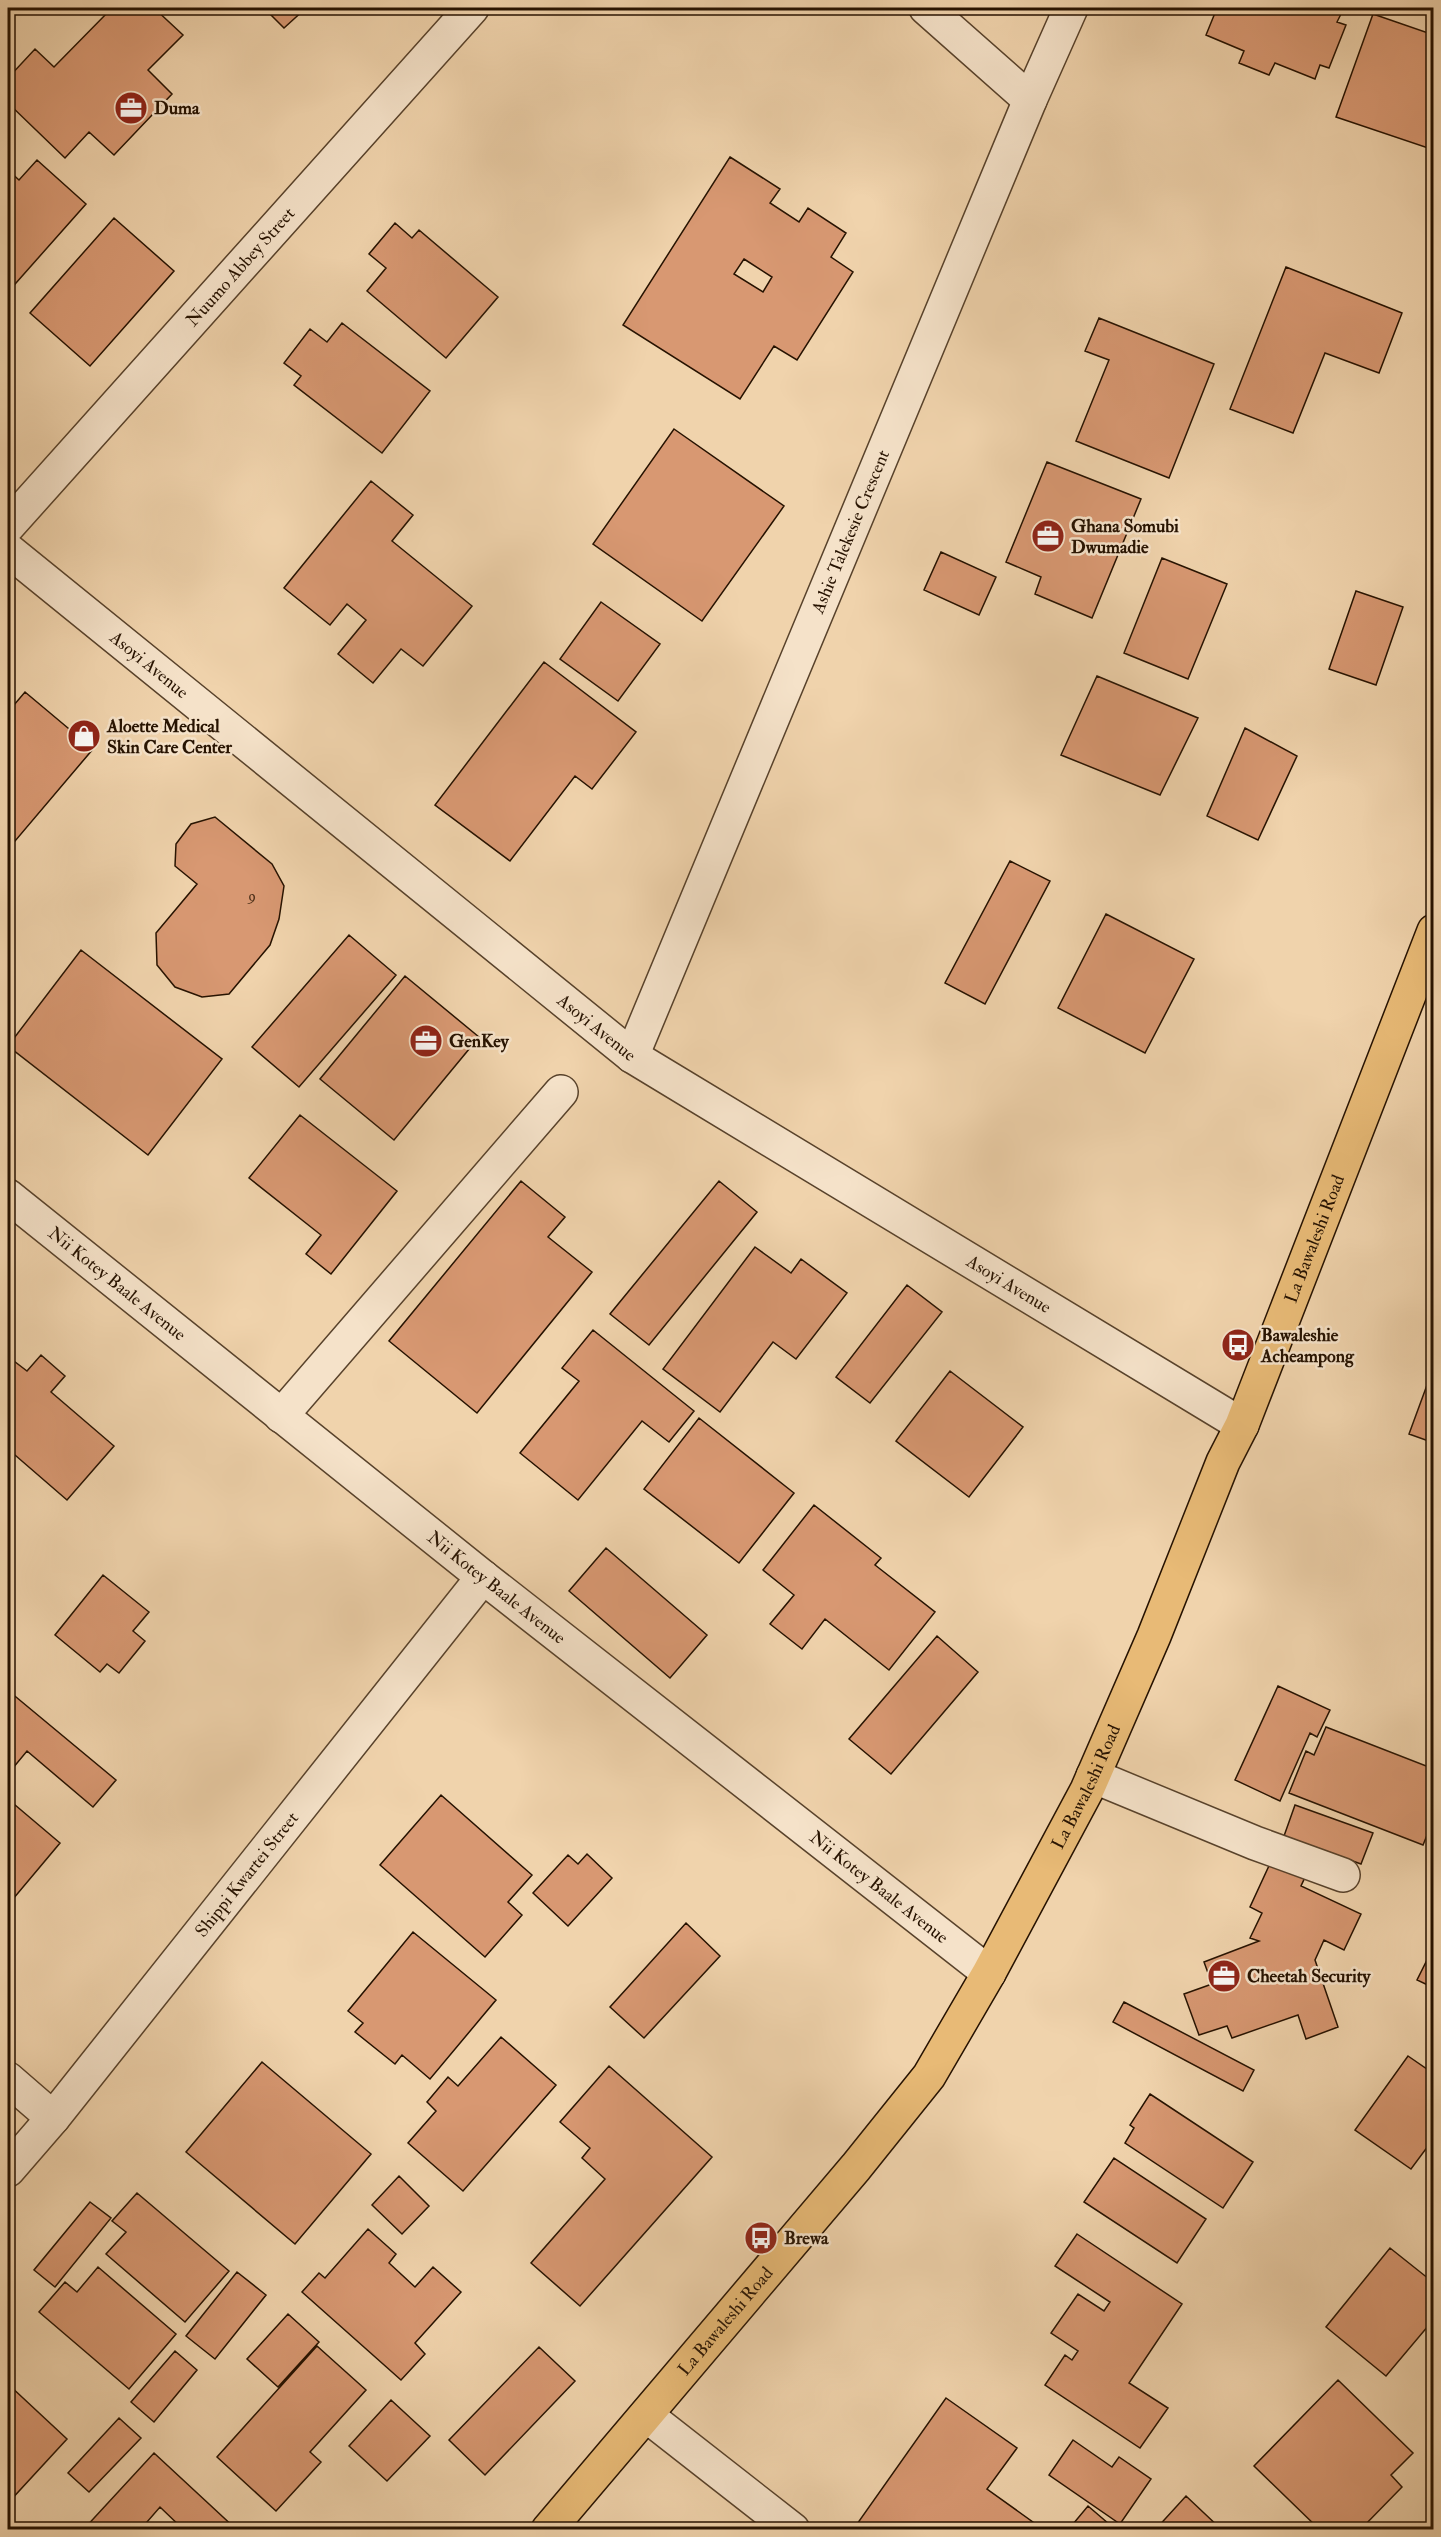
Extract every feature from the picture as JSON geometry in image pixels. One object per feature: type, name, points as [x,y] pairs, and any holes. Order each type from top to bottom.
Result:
[{"type":"main road","name":"La Bawaleshi Road","points":[[548,2529],[856,2167],[929,2076],[989,1973],[1093,1776],[1154,1636],[1223,1462],[1242,1425],[1434,931]]},
{"type":"street","name":"Nuumo Abbey Street","points":[[8,526],[472,8]]},
{"type":"street","points":[[926,8],[1030,100]]},
{"type":"street","name":"Ashie Talekesie Crescent","points":[[632,1056],[1030,100],[1071,8]]},
{"type":"street","name":"Asoyi Avenue","points":[[8,550],[632,1056],[1242,1425]]},
{"type":"street","points":[[281,1416],[561,1092]]},
{"type":"street","name":"Nii Kotey Baale Avenue","points":[[8,1196],[483,1577],[989,1973]]},
{"type":"street","name":"Shippi Kwartei Street","points":[[8,2170],[53,2118],[483,1577]]},
{"type":"street","points":[[1093,1776],[1255,1843],[1343,1875]]},
{"type":"street","points":[[8,2079],[53,2118]]},
{"type":"street","points":[[646,2415],[793,2529]]},
{"type":"building","points":[[112,8],[154,8],[183,35],[148,70],[172,94],[114,155],[89,132],[65,158],[8,103],[8,78],[35,49],[54,67]]},
{"type":"building","points":[[264,8],[306,8],[284,28]]},
{"type":"building","points":[[1217,8],[1344,8],[1337,22],[1346,25],[1329,68],[1320,65],[1315,79],[1275,63],[1269,75],[1239,63],[1244,51],[1206,35]]},
{"type":"building","points":[[1373,14],[1434,35],[1434,150],[1336,117]]},
{"type":"building","points":[[730,157],[780,189],[770,203],[799,222],[808,208],[846,233],[831,257],[853,272],[797,360],[774,346],[740,399],[623,325]],"holes":[[[744,259],[772,277],[763,292],[734,274]]]},
{"type":"building","points":[[37,160],[86,204],[8,292],[8,170],[19,180]]},
{"type":"building","points":[[114,218],[174,271],[90,366],[30,313]]},
{"type":"building","points":[[395,223],[412,238],[419,230],[498,297],[446,358],[367,291],[386,268],[369,254]]},
{"type":"building","points":[[1286,267],[1402,313],[1379,373],[1325,353],[1293,433],[1230,409]]},
{"type":"building","points":[[1099,318],[1214,364],[1169,478],[1076,441],[1109,360],[1085,351]]},
{"type":"building","points":[[342,323],[430,391],[382,453],[294,385],[301,376],[284,363],[310,329],[327,342]]},
{"type":"building","points":[[674,429],[784,506],[702,621],[593,544]]},
{"type":"building","points":[[1047,462],[1141,499],[1092,618],[1035,594],[1041,577],[1006,562]]},
{"type":"building","points":[[371,481],[413,515],[392,541],[472,606],[423,666],[401,649],[373,683],[338,654],[366,620],[347,604],[330,625],[284,588]]},
{"type":"building","points":[[941,552],[996,577],[979,615],[924,590]]},
{"type":"building","points":[[1162,558],[1227,584],[1188,679],[1124,653]]},
{"type":"building","points":[[1356,591],[1403,607],[1376,685],[1329,669]]},
{"type":"building","points":[[601,602],[660,644],[618,701],[560,659]]},
{"type":"building","points":[[544,662],[636,732],[592,789],[575,776],[510,861],[435,805]]},
{"type":"building","points":[[1097,676],[1198,718],[1160,795],[1061,755]]},
{"type":"building","points":[[25,692],[93,749],[10,847],[8,845],[8,712]]},
{"type":"building","points":[[1245,728],[1297,756],[1258,840],[1207,816]]},
{"type":"building","points":[[215,817],[272,864],[284,886],[279,919],[270,945],[229,994],[202,997],[175,987],[157,965],[156,933],[197,884],[175,866],[176,844],[191,824]]},
{"type":"building","points":[[1010,861],[1050,881],[985,1004],[945,983]]},
{"type":"building","points":[[1106,914],[1194,959],[1145,1053],[1058,1008]]},
{"type":"building","points":[[349,935],[396,975],[299,1087],[252,1047]]},
{"type":"building","points":[[81,950],[222,1059],[148,1155],[8,1046]]},
{"type":"building","points":[[405,976],[479,1037],[394,1140],[320,1079]]},
{"type":"building","points":[[300,1115],[397,1191],[331,1274],[306,1254],[321,1235],[249,1178]]},
{"type":"building","points":[[521,1181],[565,1217],[548,1237],[592,1272],[477,1413],[389,1341]]},
{"type":"building","points":[[719,1181],[757,1212],[649,1345],[610,1314]]},
{"type":"building","points":[[755,1247],[791,1273],[801,1259],[847,1293],[796,1359],[773,1342],[720,1412],[663,1369]]},
{"type":"building","points":[[907,1285],[942,1312],[870,1403],[836,1377]]},
{"type":"building","points":[[593,1330],[694,1411],[669,1442],[642,1421],[578,1500],[520,1453],[579,1381],[562,1368]]},
{"type":"building","points":[[41,1355],[65,1376],[51,1392],[114,1446],[67,1500],[8,1449],[8,1361],[10,1358],[27,1371]]},
{"type":"building","points":[[1434,1366],[1434,1443],[1409,1434]]},
{"type":"building","points":[[950,1371],[1023,1427],[969,1497],[896,1441]]},
{"type":"building","points":[[699,1418],[794,1493],[739,1563],[644,1489]]},
{"type":"building","points":[[814,1505],[881,1558],[875,1565],[935,1612],[889,1670],[825,1619],[802,1649],[770,1624],[794,1595],[763,1570]]},
{"type":"building","points":[[606,1548],[707,1635],[670,1678],[569,1591]]},
{"type":"building","points":[[103,1575],[149,1612],[133,1631],[145,1641],[119,1673],[107,1664],[100,1672],[55,1635]]},
{"type":"building","points":[[937,1636],[978,1672],[891,1774],[849,1739]]},
{"type":"building","points":[[1278,1686],[1330,1710],[1317,1737],[1310,1733],[1280,1801],[1235,1780]]},
{"type":"building","points":[[10,1692],[116,1780],[93,1807],[27,1751],[8,1774],[8,1694]]},
{"type":"building","points":[[1326,1727],[1434,1769],[1434,1818],[1423,1845],[1289,1793],[1306,1751],[1314,1755]]},
{"type":"building","points":[[441,1795],[532,1875],[508,1902],[522,1915],[485,1957],[380,1865]]},
{"type":"building","points":[[8,1799],[60,1843],[8,1905]]},
{"type":"building","points":[[1295,1805],[1373,1833],[1361,1864],[1284,1836]]},
{"type":"building","points":[[587,1854],[612,1878],[568,1926],[533,1893],[568,1855],[578,1864]]},
{"type":"building","points":[[1273,1857],[1307,1873],[1301,1886],[1361,1914],[1344,1950],[1324,1940],[1315,1960],[1338,2027],[1306,2039],[1298,2015],[1232,2038],[1227,2026],[1199,2035],[1184,1994],[1212,1984],[1204,1962],[1259,1941],[1250,1938],[1262,1913],[1250,1907]]},
{"type":"building","points":[[686,1923],[720,1956],[644,2038],[610,2007]]},
{"type":"building","points":[[413,1932],[496,2000],[430,2079],[402,2055],[395,2064],[355,2032],[363,2023],[348,2011]]},
{"type":"building","points":[[1434,1946],[1434,1988],[1417,1980]]},
{"type":"building","points":[[1124,2002],[1254,2070],[1243,2091],[1113,2022]]},
{"type":"building","points":[[501,2037],[556,2085],[463,2191],[408,2143],[436,2111],[427,2102],[448,2077],[458,2086]]},
{"type":"building","points":[[1408,2056],[1434,2074],[1434,2138],[1411,2169],[1355,2130]]},
{"type":"building","points":[[262,2062],[371,2154],[295,2244],[186,2152]]},
{"type":"building","points":[[609,2066],[712,2157],[580,2306],[531,2263],[605,2179],[582,2158],[590,2148],[560,2122]]},
{"type":"building","points":[[1150,2094],[1253,2162],[1223,2208],[1125,2143],[1134,2128],[1130,2125]]},
{"type":"building","points":[[1114,2158],[1206,2219],[1177,2263],[1084,2202]]},
{"type":"building","points":[[399,2176],[429,2206],[402,2234],[372,2205]]},
{"type":"building","points":[[137,2193],[229,2271],[185,2322],[106,2254],[126,2232],[112,2221]]},
{"type":"building","points":[[90,2202],[111,2218],[55,2287],[34,2270]]},
{"type":"building","points":[[368,2229],[396,2254],[389,2263],[415,2287],[433,2267],[461,2292],[415,2343],[425,2354],[401,2380],[302,2292],[319,2273],[325,2278]]},
{"type":"building","points":[[1077,2234],[1182,2304],[1129,2383],[1168,2408],[1140,2448],[1045,2385],[1065,2355],[1072,2360],[1078,2351],[1051,2333],[1078,2294],[1104,2311],[1110,2302],[1055,2266]]},
{"type":"building","points":[[1390,2248],[1434,2283],[1434,2319],[1386,2376],[1326,2327]]},
{"type":"building","points":[[98,2267],[176,2334],[129,2389],[39,2312],[65,2282],[77,2292]]},
{"type":"building","points":[[237,2272],[266,2295],[215,2359],[186,2336]]},
{"type":"building","points":[[288,2314],[319,2342],[278,2387],[247,2359]]},
{"type":"building","points":[[317,2346],[366,2390],[310,2452],[321,2462],[276,2511],[217,2457]]},
{"type":"building","points":[[539,2347],[575,2381],[485,2475],[449,2440]]},
{"type":"building","points":[[175,2351],[197,2370],[154,2422],[131,2402]]},
{"type":"building","points":[[1338,2380],[1413,2453],[1391,2475],[1402,2487],[1360,2530],[1320,2530],[1254,2466]]},
{"type":"building","points":[[8,2384],[67,2439],[8,2503]]},
{"type":"building","points":[[946,2398],[1017,2448],[987,2489],[1044,2530],[865,2530],[857,2524]]},
{"type":"building","points":[[391,2400],[430,2436],[387,2481],[349,2446]]},
{"type":"building","points":[[119,2418],[141,2438],[89,2492],[68,2473]]},
{"type":"building","points":[[1073,2440],[1112,2467],[1119,2457],[1151,2479],[1120,2524],[1049,2475]]},
{"type":"building","points":[[154,2453],[237,2530],[184,2530],[160,2507],[140,2530],[83,2530]]},
{"type":"building","points":[[1186,2496],[1222,2530],[1155,2530]]},
{"type":"building","points":[[1088,2506],[1116,2530],[1068,2530]]},
{"type":"place","name":"Duma","points":[[131,108]]},
{"type":"place","name":"Ghana Somubi Dwumadie","points":[[1048,536]]},
{"type":"place","name":"Aloette Medical Skin Care Center","points":[[84,736]]},
{"type":"place","name":"GenKey","points":[[426,1041]]},
{"type":"place","name":"Bawaleshie Acheampong","points":[[1238,1345]]},
{"type":"place","name":"Cheetah Security","points":[[1224,1976]]},
{"type":"place","name":"Brewa","points":[[761,2238]]}]
